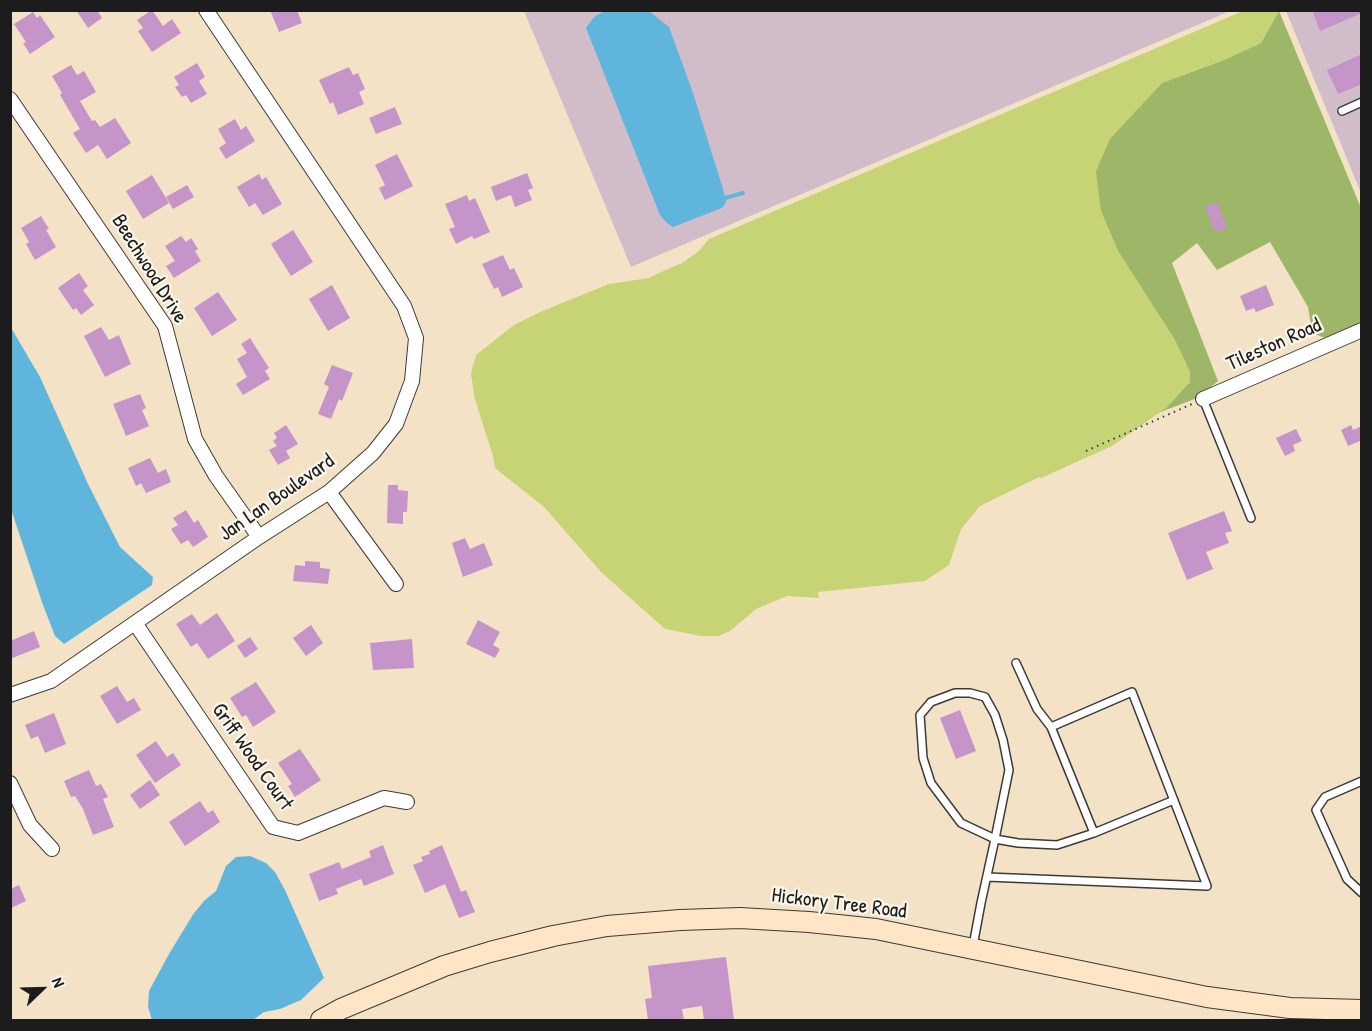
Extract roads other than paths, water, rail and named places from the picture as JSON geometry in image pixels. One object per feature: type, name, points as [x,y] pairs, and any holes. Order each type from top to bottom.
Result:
[{"type":"street","name":"Jan Lan Boulevard","points":[[10,695],[51,681],[259,537],[329,492],[373,453],[396,424],[412,381],[416,338],[404,306],[206,10]]},
{"type":"street","name":"Beechwood Drive","points":[[10,99],[165,326],[195,439],[216,476],[259,537]]},
{"type":"street","name":"Tileston Road","points":[[1203,399],[1362,330]]},
{"type":"street","points":[[329,492],[396,584]]},
{"type":"street","name":"Griff Wood Court","points":[[135,623],[273,827],[298,833],[384,798],[407,802]]},
{"type":"street","points":[[10,783],[30,825],[52,849]]},
{"type":"street","name":"Hickory Tree Road","points":[[321,1020],[444,966],[553,936],[607,926],[740,918],[876,929],[1207,997],[1290,1008],[1362,1010]]},
{"type":"lane","points":[[1342,111],[1362,102]]},
{"type":"lane","points":[[1203,399],[1251,518]]},
{"type":"lane","points":[[1016,663],[1037,709],[1051,727],[1094,833]]},
{"type":"lane","points":[[987,877],[1208,886],[1132,692],[1051,727]]},
{"type":"lane","points":[[972,949],[995,839],[1009,770],[995,715],[985,697],[970,693],[955,693],[931,702],[920,716],[923,759],[931,783],[961,823],[995,839],[1057,845],[1094,833],[1174,800]]},
{"type":"lane","points":[[1362,780],[1325,797],[1316,810],[1347,879],[1362,893]]},
{"type":"water","points":[[605,11],[649,11],[669,27],[693,93],[723,189],[726,202],[722,208],[673,227],[660,215],[586,28],[594,17]]},
{"type":"water","points":[[10,326],[40,377],[88,484],[120,547],[153,577],[152,585],[64,644],[55,636],[11,509]]},
{"type":"water","points":[[250,856],[266,863],[275,872],[324,978],[301,1000],[280,1009],[264,1012],[253,1020],[152,1020],[148,1007],[149,991],[169,954],[194,913],[216,891],[226,866],[236,857]]},
{"type":"waterway","points":[[725,198],[743,193]]}]
